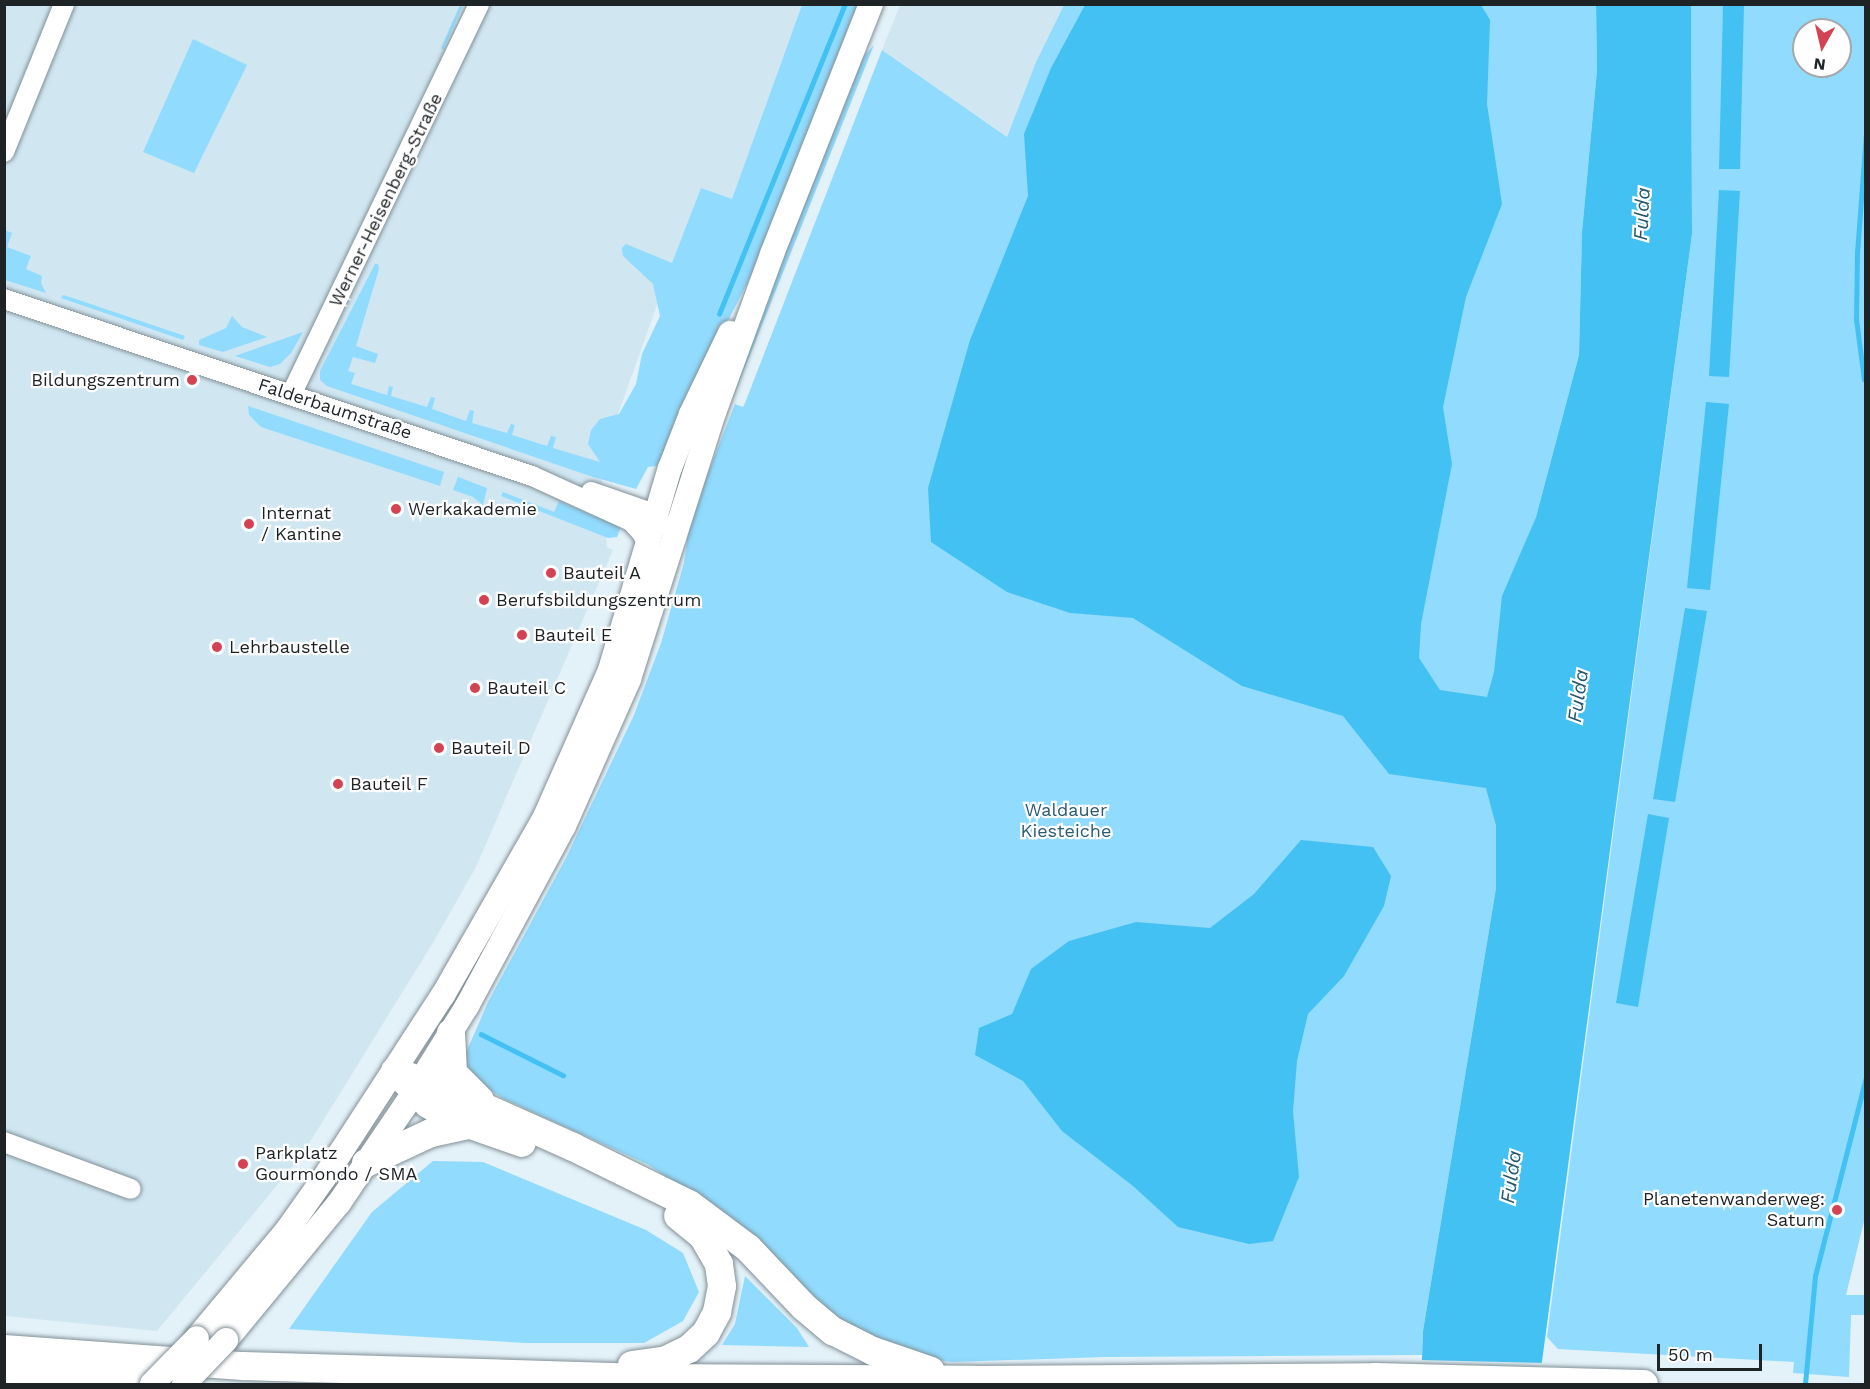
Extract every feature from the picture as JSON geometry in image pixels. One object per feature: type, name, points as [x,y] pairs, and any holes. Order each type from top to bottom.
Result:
[{"type":"highway","points":[[450,1033],[451,1060],[455,1076],[481,1118],[502,1135],[656,1203],[687,1221],[710,1244],[722,1274],[721,1299],[712,1323],[700,1340],[677,1355],[649,1363],[510,1375]]},
{"type":"highway","points":[[395,1071],[418,1086],[439,1111],[481,1118],[584,1153],[703,1213],[748,1248],[804,1306],[833,1331],[852,1342],[910,1366],[974,1380]]},
{"type":"highway","points":[[366,1163],[430,1133],[481,1118]]},
{"type":"highway","points":[[4,1349],[243,1366],[510,1375],[974,1380],[1375,1377],[1644,1384]]},
{"type":"highway","points":[[4,1371],[169,1384]]},
{"type":"main road","points":[[184,1384],[226,1340],[339,1203],[418,1086],[450,1033],[564,826],[629,679],[665,573],[712,421],[772,254],[871,4]]},
{"type":"main road","points":[[152,1384],[197,1338],[288,1228],[395,1071],[443,995],[544,819],[610,670],[657,515],[691,414],[712,368],[772,254]]},
{"type":"street","points":[[4,152],[64,4]]},
{"type":"street","name":"Werner-Heisenberg-Straße","points":[[291,395],[478,4]]},
{"type":"street","name":"Falderbaumstraße","points":[[4,298],[532,476],[632,521],[649,546]]},
{"type":"street","points":[[532,476],[611,497],[657,515],[665,532],[665,573]]},
{"type":"street","points":[[4,1142],[131,1189]]},
{"type":"shaded area","points":[[4,5],[802,5],[732,200],[672,263],[601,462],[607,547],[613,550],[476,867],[434,941],[302,1155],[157,1331],[5,1316]]},
{"type":"shaded area","points":[[900,5],[1064,5],[1036,62],[1007,137],[882,50]]},
{"type":"green space","points":[[460,5],[463,5],[443,50],[441,48]]},
{"type":"green space","points":[[802,5],[857,5],[849,33],[764,250],[706,364],[662,465],[648,467],[636,489],[590,476],[327,386],[320,380],[320,371],[375,264],[378,264],[379,269],[356,346],[378,354],[375,363],[353,357],[348,371],[355,373],[351,384],[387,395],[389,386],[393,387],[391,396],[427,407],[431,397],[435,398],[432,409],[466,421],[470,410],[474,411],[472,423],[507,433],[511,424],[515,425],[512,435],[547,446],[551,436],[556,437],[553,448],[600,462],[588,444],[591,430],[600,419],[619,414],[636,384],[642,354],[660,316],[653,284],[623,256],[622,248],[626,244],[672,263],[701,188],[732,199]]},
{"type":"green space","name":"Waldauer Kiesteiche","points":[[1064,5],[1596,5],[1597,70],[1582,232],[1579,355],[1536,517],[1521,553],[1492,809],[1496,826],[1496,888],[1423,1331],[1422,1355],[1105,1357],[952,1362],[916,1357],[817,1308],[754,1236],[649,1165],[502,1098],[459,1069],[488,1002],[567,856],[634,715],[661,643],[684,563],[690,519],[735,404],[743,407],[745,403],[882,50],[1007,137],[1036,62]]},
{"type":"green space","points":[[1691,5],[1865,5],[1866,1213],[1846,1295],[1865,1295],[1865,1315],[1851,1315],[1849,1377],[1793,1373],[1794,1362],[1558,1349],[1547,1337],[1692,234]]},
{"type":"green space","points":[[193,39],[247,65],[194,173],[143,152]]},
{"type":"green space","points":[[874,45],[726,415],[720,414],[859,61]]},
{"type":"green space","points":[[5,230],[12,233],[7,247],[31,256],[26,269],[42,276],[41,283],[46,293],[5,280]]},
{"type":"green space","points":[[63,295],[185,336],[183,340],[61,298]]},
{"type":"green space","points":[[232,316],[242,327],[267,337],[223,352],[199,345],[199,340],[226,328]]},
{"type":"green space","points":[[303,332],[291,353],[280,364],[270,367],[235,356]]},
{"type":"green space","points":[[248,406],[444,472],[440,486],[261,427],[249,415]]},
{"type":"green space","points":[[458,477],[487,488],[483,505],[473,497],[453,490]]},
{"type":"green space","points":[[503,492],[554,512],[559,501],[621,527],[617,537],[608,538],[501,496]]},
{"type":"green space","points":[[433,1161],[483,1162],[646,1230],[683,1253],[699,1292],[683,1321],[644,1343],[526,1343],[289,1329],[372,1212]]},
{"type":"green space","points":[[745,1276],[797,1328],[809,1347],[722,1345],[735,1324]]},
{"type":"water","name":"Fulda","points":[[1085,5],[1481,5],[1490,20],[1487,104],[1502,204],[1466,297],[1443,407],[1452,464],[1421,624],[1419,658],[1440,690],[1487,697],[1494,672],[1502,596],[1536,517],[1579,355],[1582,232],[1597,70],[1596,5],[1691,5],[1692,234],[1539,1384],[1421,1384],[1423,1331],[1496,888],[1496,826],[1486,788],[1389,774],[1343,716],[1242,686],[1133,618],[1070,613],[1007,592],[931,542],[928,488],[970,340],[1028,196],[1024,134],[1051,68]]},
{"type":"water","points":[[1723,5],[1744,5],[1740,169],[1719,169]]},
{"type":"water","points":[[1719,190],[1740,191],[1729,377],[1709,376]]},
{"type":"water","points":[[1706,402],[1729,404],[1710,590],[1687,588]]},
{"type":"water","points":[[1685,608],[1707,611],[1675,802],[1653,799]]},
{"type":"water","points":[[1648,814],[1669,818],[1638,1007],[1616,1003]]},
{"type":"water","points":[[1301,840],[1373,847],[1391,876],[1384,906],[1344,976],[1308,1014],[1297,1061],[1293,1111],[1299,1177],[1273,1241],[1249,1244],[1178,1227],[1133,1186],[1062,1131],[1023,1081],[975,1055],[979,1028],[1012,1014],[1031,969],[1069,941],[1136,922],[1210,928],[1254,894]]},
{"type":"pier","points":[[1419,1360],[1546,1363],[1542,1384],[1418,1384]]},
{"type":"waterway","points":[[719,314],[845,4]]},
{"type":"waterway","points":[[1864,380],[1856,319],[1857,253],[1866,133]]},
{"type":"waterway","points":[[481,1034],[563,1075]]},
{"type":"waterway","points":[[1805,1384],[1815,1276],[1866,1078]]},
{"type":"place","name":"Bildungszentrum","points":[[192,380]]},
{"type":"place","name":"Werkakademie","points":[[396,509]]},
{"type":"place","name":"Internat / Kantine","points":[[249,524]]},
{"type":"place","name":"Bauteil A","points":[[551,573]]},
{"type":"place","name":"Berufsbildungszentrum","points":[[484,600]]},
{"type":"place","name":"Bauteil E","points":[[522,635]]},
{"type":"place","name":"Lehrbaustelle","points":[[217,647]]},
{"type":"place","name":"Bauteil C","points":[[475,688]]},
{"type":"place","name":"Bauteil D","points":[[439,748]]},
{"type":"place","name":"Bauteil F","points":[[338,784]]},
{"type":"place","name":"Parkplatz Gourmondo / SMA","points":[[243,1164]]},
{"type":"place","name":"Planetenwanderweg: Saturn","points":[[1837,1210]]}]
